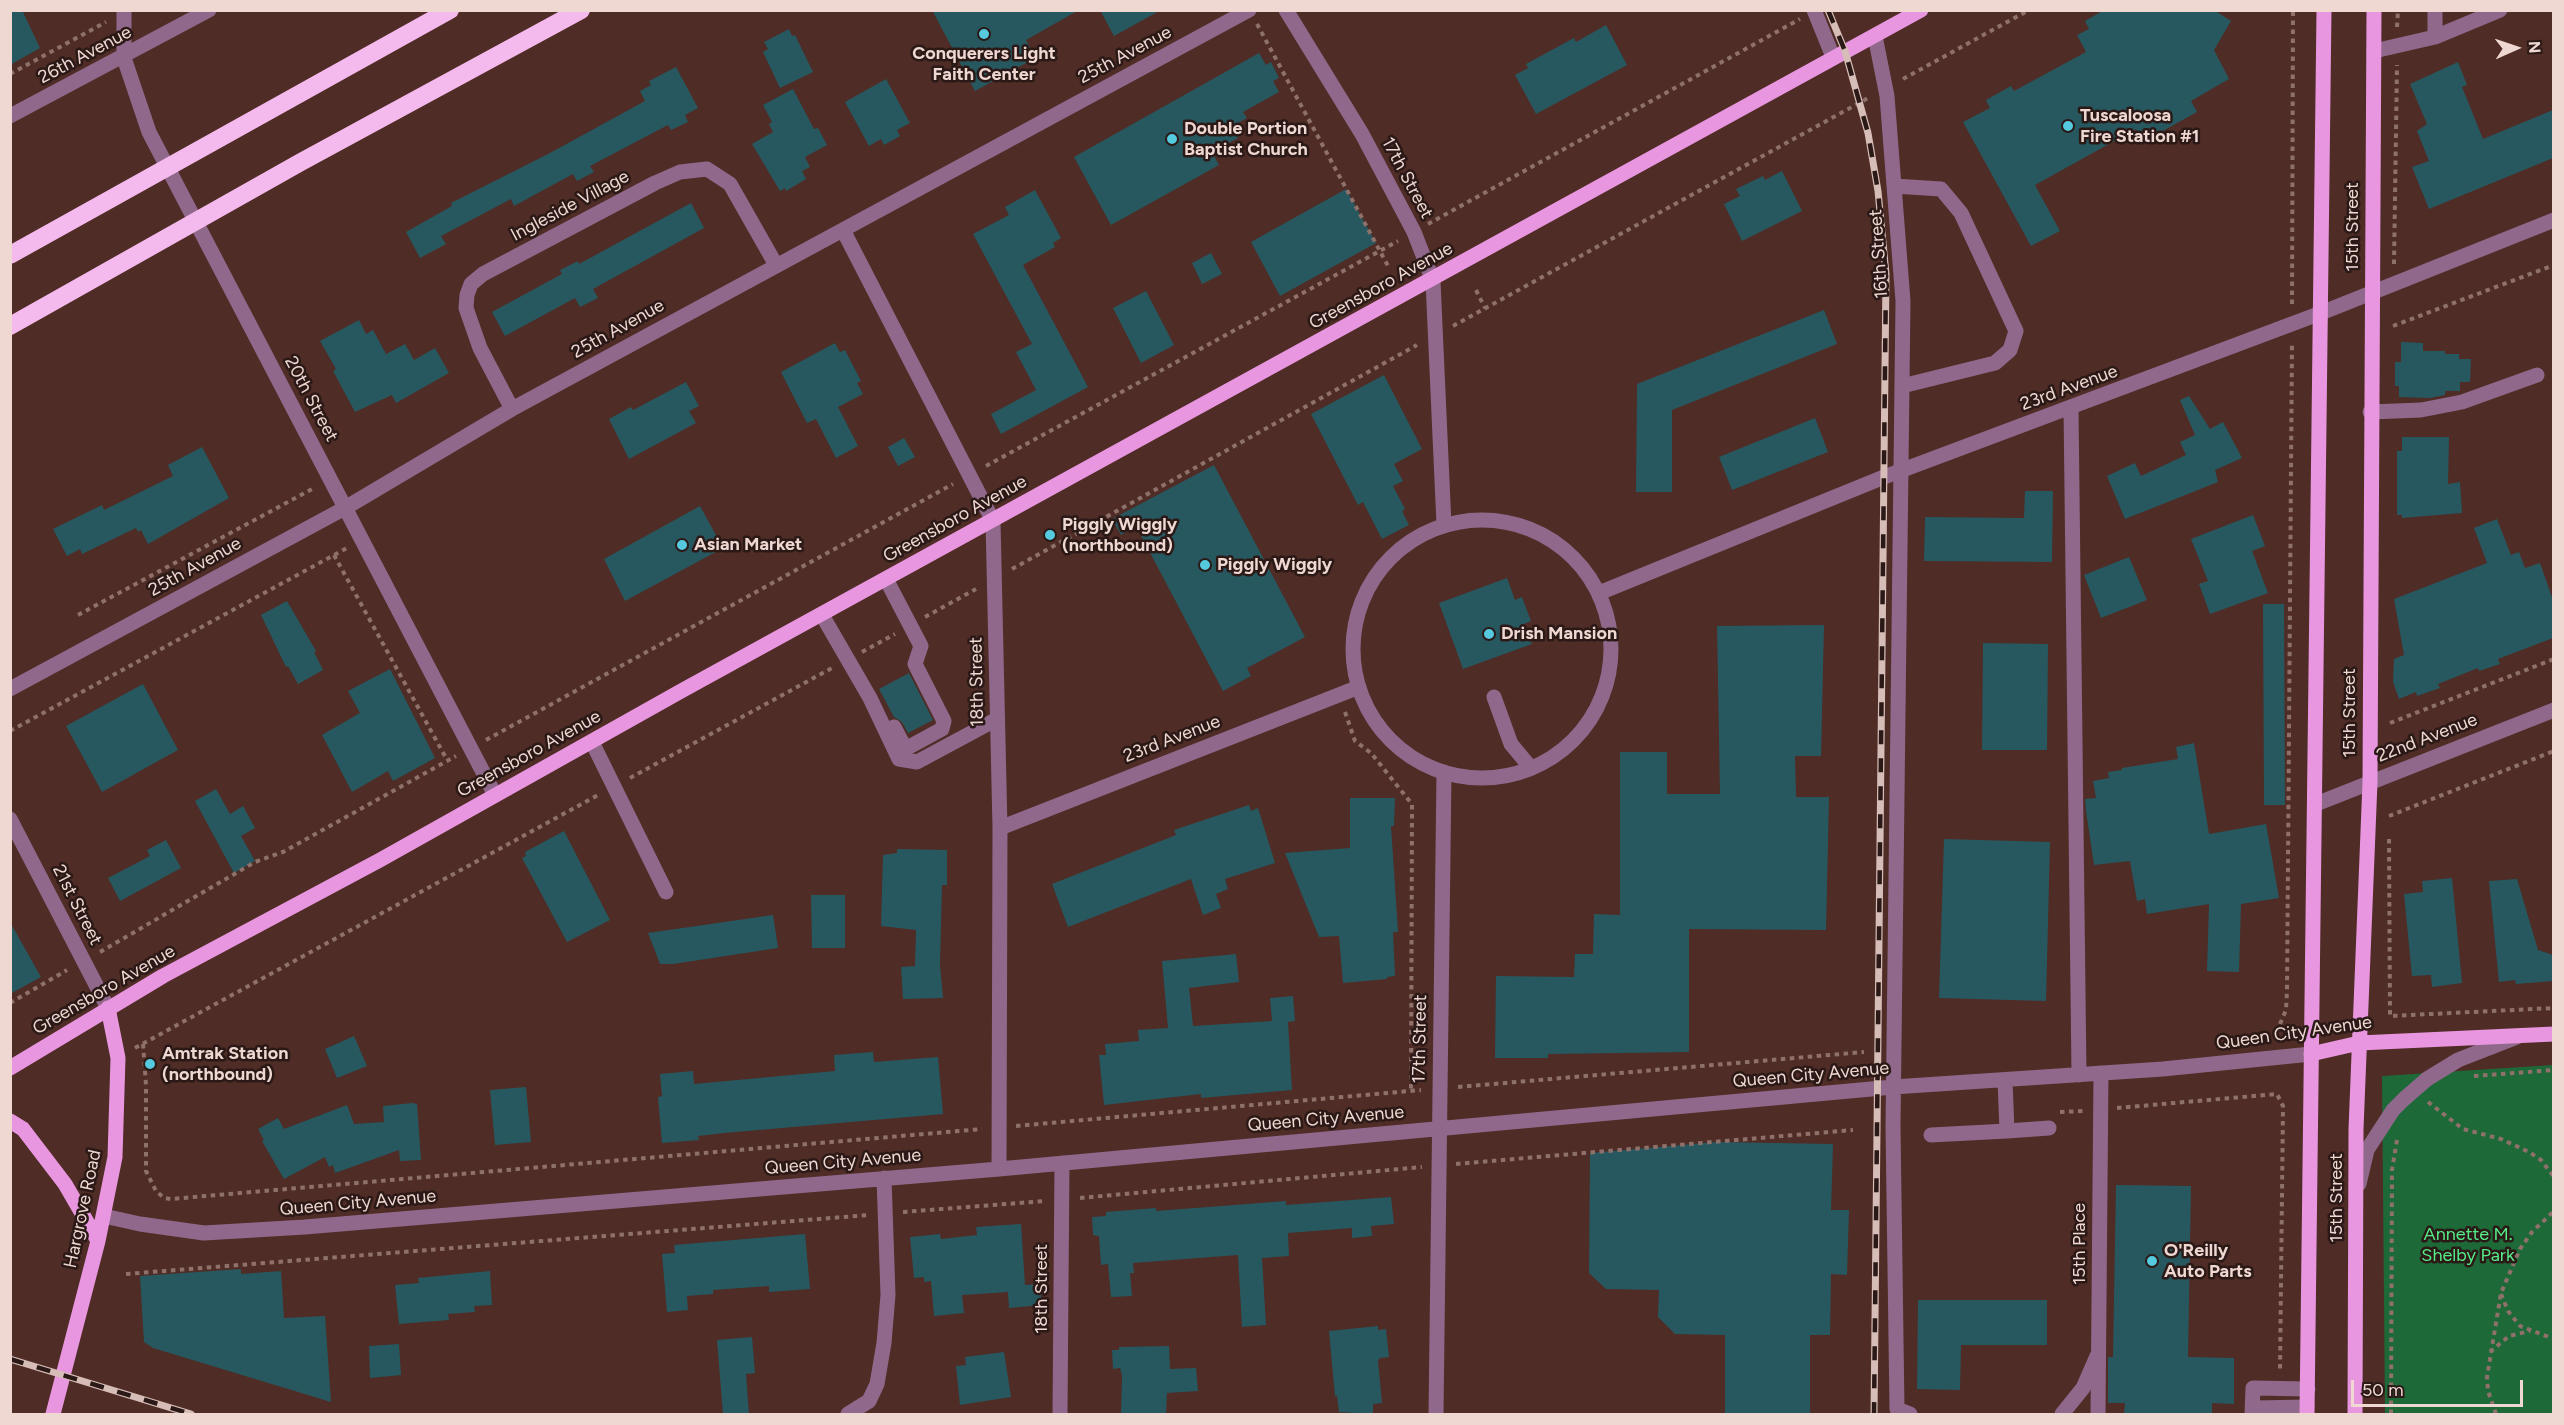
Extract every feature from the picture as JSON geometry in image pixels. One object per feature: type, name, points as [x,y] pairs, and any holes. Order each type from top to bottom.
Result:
[{"type":"highway","points":[[10,255],[450,10]]},
{"type":"highway","points":[[10,326],[301,162],[581,10]]},
{"type":"main road","name":"Greensboro Avenue","points":[[10,1068],[108,1008],[1922,10]]},
{"type":"main road","name":"15th Street","points":[[2307,1411],[2324,10]]},
{"type":"main road","name":"15th Street","points":[[2355,1414],[2359,1043],[2370,782],[2370,412],[2374,10]]},
{"type":"main road","name":"Hargrove Road","points":[[53,1414],[98,1241],[115,1157],[119,1097],[117,1044],[108,1008]]},
{"type":"main road","name":"Queen City Avenue","points":[[2312,1053],[2359,1043],[2553,1034]]},
{"type":"main road","points":[[10,1121],[23,1129],[65,1184],[98,1241]]},
{"type":"street","name":"26th Avenue","points":[[10,116],[124,58],[209,10]]},
{"type":"street","name":"17th Street","points":[[1286,10],[1304,43],[1362,134],[1414,232],[1433,281],[1444,525]]},
{"type":"street","points":[[2434,37],[2435,10]]},
{"type":"street","points":[[2374,51],[2434,37],[2500,10]]},
{"type":"street","points":[[1814,11],[1833,57]]},
{"type":"street","name":"20th Street","points":[[124,12],[124,58],[149,132],[495,795]]},
{"type":"street","name":"25th Avenue","points":[[10,689],[345,508],[512,409],[776,265],[1252,16]]},
{"type":"street","name":"16th Street","points":[[1875,36],[1885,88],[1903,301],[1893,1087],[1903,1412]]},
{"type":"street","name":"Ingleside Village","points":[[512,409],[480,348],[466,308],[471,284],[483,274],[655,183],[680,172],[707,169],[730,184],[776,265]]},
{"type":"street","points":[[1894,186],[1941,189],[1948,197],[1961,213],[2016,331],[2010,350],[1995,363],[1902,386]]},
{"type":"street","name":"23rd Avenue","points":[[1599,593],[1901,470],[2320,314],[2553,220]]},
{"type":"street","name":"18th Street","points":[[843,230],[993,521],[1000,828],[999,1169]]},
{"type":"street","points":[[2370,412],[2421,410],[2462,402],[2537,375]]},
{"type":"street","points":[[2071,408],[2079,1075]]},
{"type":"street","points":[[1468,520],[1492,520],[1521,526],[1567,552],[1586,573],[1599,593],[1608,624],[1611,650],[1608,676],[1599,702],[1586,726],[1569,745],[1547,761],[1494,778],[1468,778],[1422,763],[1395,744],[1377,724],[1359,687],[1353,648],[1356,621],[1365,595],[1380,571],[1397,552],[1416,538],[1444,525],[1468,520]]},
{"type":"street","points":[[870,698],[881,704],[903,744],[909,747],[942,729],[944,721],[915,664],[921,646],[886,579]]},
{"type":"street","points":[[822,615],[870,698],[899,759],[906,762],[917,762],[997,719]]},
{"type":"street","name":"23rd Avenue","points":[[1000,828],[1359,687]]},
{"type":"street","points":[[1494,697],[1511,744],[1531,768]]},
{"type":"street","name":"22nd Avenue","points":[[2316,804],[2553,710]]},
{"type":"street","points":[[592,742],[666,892]]},
{"type":"street","name":"17th Street","points":[[1437,1414],[1438,1128],[1444,772]]},
{"type":"street","name":"21st Street","points":[[10,819],[108,1008]]},
{"type":"street","points":[[2356,1195],[2367,1150],[2393,1110],[2427,1079],[2458,1060],[2522,1035]]},
{"type":"street","name":"Queen City Avenue","points":[[104,1216],[140,1224],[204,1233],[999,1169],[1893,1087],[2079,1075],[2312,1053]]},
{"type":"street","name":"15th Place","points":[[2098,1414],[2101,1073]]},
{"type":"street","points":[[2005,1080],[2007,1131]]},
{"type":"street","points":[[1931,1135],[2049,1128]]},
{"type":"street","name":"18th Street","points":[[1060,1414],[1062,1163]]},
{"type":"street","points":[[848,1414],[869,1401],[876,1384],[882,1353],[888,1295],[885,1178]]},
{"type":"street","points":[[2062,1414],[2083,1388],[2100,1351]]},
{"type":"street","points":[[2307,1389],[2253,1388],[2252,1411],[2307,1411]]},
{"type":"path","points":[[1885,88],[2029,10]]},
{"type":"path","points":[[2280,1024],[2286,1010],[2287,991],[2293,10]]},
{"type":"path","points":[[2393,337],[2398,10]]},
{"type":"path","points":[[10,1003],[255,862],[283,852],[1814,11]]},
{"type":"path","points":[[10,74],[124,12]]},
{"type":"path","points":[[1252,16],[1389,266]]},
{"type":"path","points":[[2393,326],[2553,264]]},
{"type":"path","points":[[1476,290],[1485,308]]},
{"type":"path","points":[[78,615],[331,480]]},
{"type":"path","points":[[10,731],[362,540]]},
{"type":"path","points":[[334,555],[446,758]]},
{"type":"path","points":[[2390,723],[2553,659]]},
{"type":"path","points":[[1339,695],[1355,741],[1371,753],[1412,804],[1412,1091]]},
{"type":"path","points":[[2390,711],[2390,734]]},
{"type":"path","points":[[2389,816],[2553,752]]},
{"type":"path","points":[[2388,774],[2390,1016],[2553,1008]]},
{"type":"path","points":[[143,1044],[146,1085],[146,1171],[156,1191],[164,1198],[171,1199],[999,1127]]},
{"type":"path","points":[[2470,1076],[2553,1070]]},
{"type":"path","points":[[2054,1113],[2277,1094],[2283,1106],[2280,1388]]},
{"type":"path","points":[[2423,1098],[2438,1112],[2463,1129],[2501,1139],[2529,1152],[2541,1160],[2553,1177]]},
{"type":"path","points":[[2391,1414],[2392,1170],[2399,1135]]},
{"type":"path","points":[[126,1274],[1062,1200]]},
{"type":"path","points":[[2496,1414],[2488,1391],[2490,1352],[2501,1293],[2520,1249],[2532,1232],[2553,1211]]},
{"type":"path","points":[[2501,1293],[2514,1320],[2520,1326],[2553,1339]]},
{"type":"path","points":[[2490,1352],[2509,1336],[2533,1331]]},
{"type":"green space","name":"Annette M. Shelby Park","points":[[2553,1065],[2553,1414],[2385,1414],[2382,1076]]},
{"type":"building","points":[[10,10],[22,10],[40,48],[10,65]]},
{"type":"building","name":"Conquerers Light Faith Center","points":[[932,10],[1079,10],[1026,40],[1035,58],[975,91]]},
{"type":"building","points":[[1100,10],[1161,10],[1114,36]]},
{"type":"building","name":"Tuscaloosa Fire Station #1","points":[[2104,10],[2214,10],[2231,21],[2214,50],[2229,79],[2191,101],[2197,112],[2143,142],[2136,129],[2035,185],[2060,231],[2031,246],[1963,122],[1990,108],[1986,100],[2011,86],[2014,91],[2086,52],[2077,35],[2089,29],[2085,21]]},
{"type":"building","points":[[1606,25],[1627,65],[1536,114],[1515,75],[1528,68],[1526,64],[1574,38],[1576,42]]},
{"type":"building","points":[[789,29],[792,36],[795,35],[813,72],[780,88],[763,52],[768,49],[764,42]]},
{"type":"building","name":"Double Portion Baptist Church","points":[[1259,53],[1266,65],[1271,62],[1279,78],[1273,81],[1279,92],[1243,112],[1247,118],[1232,126],[1238,138],[1212,152],[1219,165],[1111,225],[1074,157]]},
{"type":"building","points":[[2458,62],[2467,85],[2462,87],[2483,139],[2553,110],[2553,158],[2429,209],[2412,167],[2429,161],[2417,131],[2427,124],[2410,84]]},
{"type":"building","points":[[676,67],[698,108],[685,115],[688,122],[671,130],[668,125],[590,166],[594,172],[577,181],[573,174],[514,206],[511,199],[441,236],[446,244],[420,258],[406,232],[452,206],[451,203],[550,153],[645,101],[640,91],[651,85],[649,81]]},
{"type":"building","points":[[886,79],[910,123],[897,130],[900,136],[884,145],[881,139],[869,146],[845,102]]},
{"type":"building","points":[[793,89],[814,129],[818,128],[827,145],[805,157],[810,167],[802,171],[806,179],[786,191],[785,188],[780,191],[752,144],[773,132],[769,124],[772,122],[763,105]]},
{"type":"building","points":[[1782,171],[1802,211],[1742,241],[1724,204],[1740,196],[1736,189],[1763,176],[1765,180]]},
{"type":"building","points":[[1346,189],[1376,243],[1280,296],[1251,242]]},
{"type":"building","points":[[1035,190],[1061,238],[1053,243],[1055,247],[1023,265],[1088,387],[1001,434],[991,414],[1036,390],[1016,352],[1032,344],[973,234],[1009,215],[1005,207]]},
{"type":"building","points":[[691,203],[704,228],[593,289],[598,298],[580,307],[575,298],[505,336],[492,312],[562,274],[560,270],[578,261],[579,264]]},
{"type":"building","points":[[1211,253],[1222,274],[1202,284],[1192,263]]},
{"type":"building","points":[[1146,291],[1174,345],[1141,363],[1113,308]]},
{"type":"building","points":[[1824,310],[1837,344],[1672,410],[1672,492],[1636,492],[1637,384]]},
{"type":"building","points":[[359,320],[366,334],[373,330],[386,354],[405,344],[414,360],[435,348],[449,373],[396,403],[392,395],[355,412],[333,371],[336,369],[320,341]]},
{"type":"building","points":[[2401,342],[2423,343],[2423,351],[2445,351],[2445,354],[2459,354],[2459,359],[2471,359],[2470,382],[2460,382],[2460,391],[2445,391],[2445,395],[2430,398],[2399,397],[2399,386],[2395,386],[2395,362],[2401,362]]},
{"type":"building","points":[[835,343],[840,352],[845,350],[861,381],[857,383],[863,394],[838,407],[858,446],[836,458],[816,419],[807,423],[781,372]]},
{"type":"building","points":[[1384,375],[1422,449],[1394,464],[1403,481],[1393,486],[1405,509],[1402,511],[1409,525],[1382,539],[1363,502],[1358,505],[1311,414]]},
{"type":"building","points":[[686,382],[699,406],[689,411],[696,423],[629,459],[609,419],[631,407],[633,410]]},
{"type":"building","points":[[2189,396],[2210,429],[2223,422],[2242,458],[2215,470],[2218,482],[2125,519],[2107,476],[2135,463],[2141,476],[2186,455],[2180,442],[2195,435],[2180,400]]},
{"type":"building","points":[[1815,418],[1828,452],[1732,490],[1719,457]]},
{"type":"building","points":[[2402,437],[2449,437],[2448,484],[2460,482],[2462,513],[2402,518],[2402,515],[2397,515],[2397,451],[2402,451]]},
{"type":"building","points":[[904,438],[915,457],[898,466],[888,447]]},
{"type":"building","points":[[202,447],[229,498],[148,544],[141,530],[138,532],[136,528],[82,554],[80,549],[67,556],[53,529],[102,505],[104,510],[173,476],[168,465]]},
{"type":"building","points":[[1214,465],[1305,637],[1247,668],[1251,676],[1223,691],[1136,526],[1121,535],[1112,519]]},
{"type":"building","points":[[2025,491],[2053,491],[2052,562],[1924,561],[1925,517],[2024,518]]},
{"type":"building","points":[[700,506],[723,548],[625,601],[604,559]]},
{"type":"building","points":[[2253,515],[2265,546],[2252,551],[2268,593],[2210,614],[2199,584],[2208,581],[2191,539]]},
{"type":"building","points":[[2497,519],[2511,555],[2519,552],[2525,568],[2540,563],[2553,600],[2553,638],[2498,659],[2500,664],[2479,671],[2478,668],[2438,684],[2440,688],[2417,696],[2416,692],[2399,699],[2393,682],[2394,659],[2404,655],[2394,599],[2487,563],[2474,528]]},
{"type":"building","points":[[2129,557],[2147,600],[2101,618],[2084,575]]},
{"type":"building","name":"Drish Mansion","points":[[1507,578],[1515,600],[1522,597],[1531,621],[1524,624],[1532,644],[1463,669],[1439,603]]},
{"type":"building","points":[[287,601],[316,651],[314,652],[323,670],[298,684],[288,666],[286,667],[261,615]]},
{"type":"building","points":[[2263,604],[2284,604],[2285,805],[2264,805]]},
{"type":"building","points":[[1824,625],[1821,756],[1795,756],[1796,797],[1829,797],[1826,930],[1689,929],[1689,1052],[1548,1054],[1548,1058],[1495,1058],[1496,976],[1574,977],[1575,954],[1593,954],[1594,914],[1620,915],[1620,752],[1667,752],[1667,794],[1720,794],[1717,626]]},
{"type":"building","points":[[1983,643],[2048,644],[2047,750],[1982,750]]},
{"type":"building","points":[[390,669],[435,758],[393,781],[388,771],[352,792],[322,735],[360,713],[348,691]]},
{"type":"building","points":[[909,673],[933,720],[908,733],[902,722],[894,717],[879,689]]},
{"type":"building","points":[[143,684],[178,750],[102,792],[66,726]]},
{"type":"building","points":[[2194,743],[2209,834],[2266,824],[2279,898],[2241,904],[2239,972],[2207,971],[2209,904],[2147,914],[2145,899],[2137,901],[2130,861],[2094,865],[2085,799],[2096,798],[2093,781],[2109,778],[2108,772],[2122,770],[2122,768],[2178,759],[2176,747]]},
{"type":"building","points":[[216,789],[230,814],[243,806],[255,828],[241,836],[255,861],[234,873],[195,801]]},
{"type":"building","points":[[1350,798],[1395,798],[1394,826],[1391,826],[1398,932],[1393,932],[1395,976],[1387,977],[1387,979],[1343,983],[1339,936],[1319,937],[1285,853],[1350,848]]},
{"type":"building","points":[[1249,805],[1251,811],[1258,808],[1275,863],[1225,879],[1228,889],[1216,894],[1221,908],[1203,915],[1191,879],[1068,927],[1052,884],[1176,835],[1174,830]]},
{"type":"building","points":[[564,831],[610,920],[567,942],[522,858],[526,856],[525,852]]},
{"type":"building","points":[[1944,839],[2050,842],[2046,1001],[1939,998]]},
{"type":"building","points":[[166,840],[181,868],[120,901],[108,878],[150,856],[147,850]]},
{"type":"building","points":[[897,849],[947,850],[947,885],[942,885],[940,965],[943,998],[903,999],[901,967],[915,966],[916,930],[881,926],[883,855],[897,853]]},
{"type":"building","points":[[2452,878],[2462,983],[2432,987],[2431,975],[2412,976],[2404,894],[2423,892],[2422,881]]},
{"type":"building","points":[[2517,879],[2538,950],[2553,955],[2553,981],[2516,984],[2515,980],[2499,982],[2489,881]]},
{"type":"building","points":[[811,895],[845,895],[845,948],[812,948]]},
{"type":"building","points":[[773,915],[778,948],[673,964],[660,964],[648,933]]},
{"type":"building","points":[[10,922],[41,977],[10,994]]},
{"type":"building","points":[[1236,954],[1239,982],[1189,988],[1193,1026],[1272,1021],[1270,998],[1293,996],[1295,1021],[1288,1022],[1292,1090],[1201,1098],[1201,1094],[1104,1105],[1099,1055],[1106,1055],[1105,1044],[1139,1041],[1138,1030],[1168,1028],[1162,961]]},
{"type":"building","points":[[354,1036],[367,1066],[337,1078],[325,1049]]},
{"type":"building","points":[[873,1052],[874,1062],[938,1057],[943,1114],[724,1133],[698,1136],[699,1140],[662,1143],[658,1097],[662,1096],[660,1074],[693,1071],[694,1084],[835,1071],[834,1055]]},
{"type":"building","points":[[526,1087],[531,1142],[495,1145],[490,1090]]},
{"type":"building","points":[[417,1104],[421,1160],[400,1161],[399,1150],[335,1173],[333,1165],[329,1167],[325,1157],[284,1179],[262,1141],[264,1140],[258,1129],[278,1118],[284,1129],[347,1105],[354,1124],[384,1122],[383,1106]]},
{"type":"building","points":[[1716,1142],[1833,1144],[1831,1210],[1849,1210],[1847,1275],[1831,1274],[1830,1335],[1810,1335],[1810,1414],[1725,1414],[1725,1335],[1675,1334],[1658,1317],[1659,1290],[1606,1289],[1589,1273],[1590,1153]]},
{"type":"building","points":[[2116,1185],[2191,1186],[2188,1357],[2234,1358],[2234,1404],[2212,1403],[2212,1414],[2124,1414],[2125,1403],[2108,1403],[2108,1357],[2113,1357]]},
{"type":"building","points":[[1391,1197],[1394,1224],[1371,1226],[1372,1236],[1352,1238],[1352,1228],[1288,1233],[1289,1256],[1262,1258],[1266,1325],[1242,1327],[1238,1255],[1133,1263],[1134,1273],[1130,1273],[1132,1296],[1111,1297],[1108,1264],[1101,1265],[1099,1236],[1093,1235],[1092,1217],[1106,1216],[1106,1212],[1156,1208],[1156,1211],[1286,1201],[1286,1205]]},
{"type":"building","points":[[1021,1224],[1025,1285],[1040,1284],[1042,1305],[1009,1308],[1008,1292],[962,1295],[964,1313],[934,1316],[931,1281],[924,1282],[924,1277],[914,1278],[910,1237],[940,1234],[941,1239],[977,1235],[976,1227]]},
{"type":"building","points":[[805,1234],[810,1289],[769,1292],[769,1286],[713,1290],[713,1294],[687,1296],[688,1310],[667,1312],[662,1254],[675,1253],[674,1245]]},
{"type":"building","points":[[241,1269],[241,1274],[281,1271],[284,1318],[325,1316],[331,1402],[153,1348],[144,1342],[140,1276]]},
{"type":"building","points":[[490,1271],[492,1305],[474,1306],[475,1312],[448,1314],[449,1320],[399,1324],[395,1285],[419,1283],[418,1278]]},
{"type":"building","points":[[1918,1300],[2047,1300],[2047,1345],[1961,1345],[1960,1390],[1917,1389]]},
{"type":"building","points":[[1378,1326],[1378,1330],[1386,1329],[1389,1357],[1380,1358],[1378,1361],[1382,1403],[1373,1404],[1373,1414],[1339,1412],[1337,1396],[1335,1396],[1329,1331]]},
{"type":"building","points":[[752,1337],[755,1373],[746,1374],[749,1414],[723,1414],[717,1340]]},
{"type":"building","points":[[399,1344],[401,1375],[370,1378],[369,1346]]},
{"type":"building","points":[[1169,1346],[1170,1369],[1196,1368],[1198,1391],[1167,1393],[1166,1414],[1121,1414],[1122,1376],[1120,1368],[1113,1369],[1112,1350],[1119,1350],[1119,1347]]},
{"type":"building","points":[[1004,1352],[1011,1397],[960,1405],[956,1366],[966,1365],[965,1357]]},
{"type":"railway","points":[[1828,10],[1845,51],[1868,133],[1878,191],[1886,274],[1874,1414]]},
{"type":"railway","points":[[10,1359],[191,1414]]},
{"type":"place","name":"Conquerers Light Faith Center","points":[[984,34]]},
{"type":"place","name":"Tuscaloosa Fire Station #1","points":[[2068,126]]},
{"type":"place","name":"Double Portion Baptist Church","points":[[1172,139]]},
{"type":"place","name":"Piggly Wiggly (northbound)","points":[[1050,535]]},
{"type":"place","name":"Asian Market","points":[[682,545]]},
{"type":"place","name":"Piggly Wiggly","points":[[1205,565]]},
{"type":"place","name":"Drish Mansion","points":[[1489,634]]},
{"type":"place","name":"Amtrak Station (northbound)","points":[[150,1064]]},
{"type":"place","name":"O'Reilly Auto Parts","points":[[2152,1261]]}]
